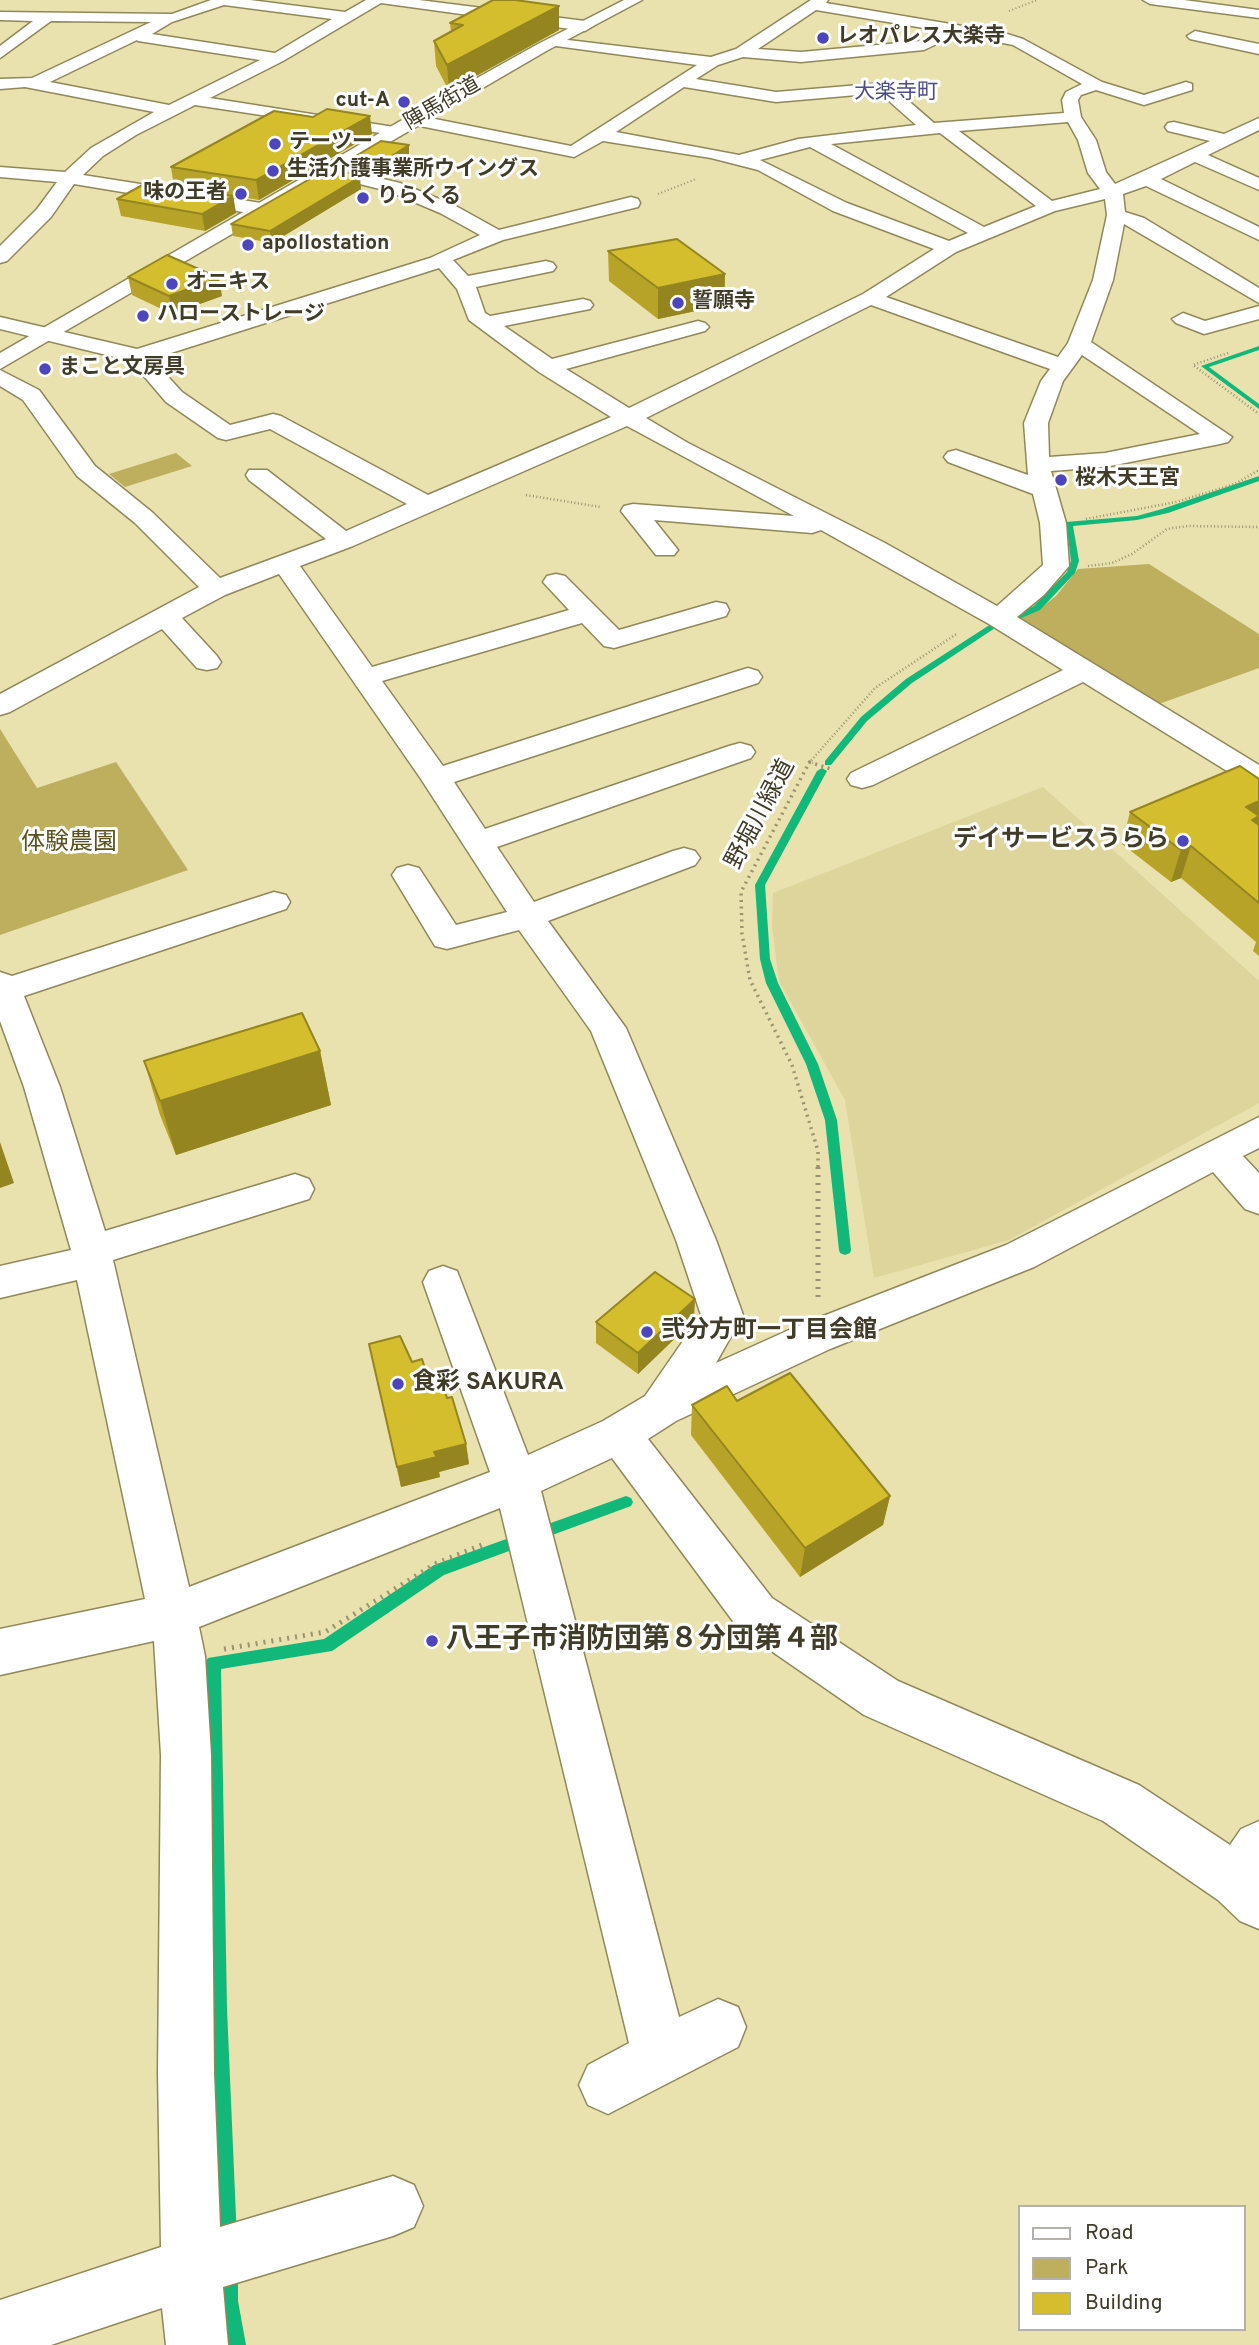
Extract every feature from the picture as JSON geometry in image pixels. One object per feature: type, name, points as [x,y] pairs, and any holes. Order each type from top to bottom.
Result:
[{"type":"street","points":[[35,83],[173,18],[223,0],[349,17]]},
{"type":"street","points":[[0,257],[44,213],[69,178],[97,152],[130,131],[277,58],[376,0]]},
{"type":"street","points":[[385,0],[585,26]]},
{"type":"street","name":"陣馬街道","points":[[0,362],[415,120],[635,0]]},
{"type":"street","points":[[1150,0],[1259,14]]},
{"type":"street","points":[[415,120],[574,152],[712,62],[742,52],[816,2],[999,36],[1018,42],[1096,85],[1144,100],[1186,87]]},
{"type":"street","points":[[0,16],[173,18]]},
{"type":"street","points":[[0,53],[46,18]]},
{"type":"street","points":[[742,52],[802,57],[871,51],[924,45],[942,39],[956,29]]},
{"type":"street","points":[[138,36],[277,58]]},
{"type":"street","points":[[1195,36],[1257,42]]},
{"type":"street","points":[[556,41],[712,62]]},
{"type":"street","points":[[682,82],[776,97],[884,88],[1049,207]]},
{"type":"street","points":[[0,84],[35,83],[172,111]]},
{"type":"street","points":[[996,616],[1035,589],[1056,566],[1053,523],[1040,477],[1036,423],[1052,381],[1079,344],[1103,280],[1116,215],[1111,192],[1097,173],[1087,140],[1073,117],[1070,100],[1074,92],[1096,85]]},
{"type":"street","points":[[107,99],[132,87]]},
{"type":"street","points":[[194,100],[394,132]]},
{"type":"street","points":[[435,109],[503,122]]},
{"type":"street","points":[[739,160],[813,142],[1073,117]]},
{"type":"street","points":[[0,706],[216,589],[344,541],[628,418],[870,298],[949,248],[1049,207],[1111,192],[1147,179],[1259,123]]},
{"type":"street","points":[[1174,127],[1250,144]]},
{"type":"street","points":[[599,135],[764,166],[840,207],[949,248]]},
{"type":"street","points":[[813,142],[983,234]]},
{"type":"street","points":[[1196,156],[1259,185]]},
{"type":"street","points":[[328,171],[394,187],[447,209],[496,236]]},
{"type":"street","points":[[0,172],[69,178],[261,209]]},
{"type":"street","points":[[1147,179],[1259,234]]},
{"type":"street","points":[[631,204],[496,236],[440,258],[463,283],[476,316],[547,367],[628,418],[747,485],[832,526],[996,616],[1259,778]]},
{"type":"street","points":[[1116,215],[1137,222],[1259,298]]},
{"type":"street","points":[[0,323],[51,332],[93,347],[138,356],[443,260]]},
{"type":"street","points":[[463,283],[546,267]]},
{"type":"street","points":[[870,298],[1063,366]]},
{"type":"street","points":[[485,323],[583,305]]},
{"type":"street","points":[[1183,319],[1204,328],[1259,312]]},
{"type":"street","points":[[547,367],[698,327]]},
{"type":"street","points":[[517,346],[554,339]]},
{"type":"street","points":[[956,457],[1040,477],[1105,460],[1220,437],[1079,344]]},
{"type":"street","points":[[138,356],[174,397],[226,433],[273,421],[427,505]]},
{"type":"street","points":[[0,377],[32,395],[86,471],[144,518],[216,589]]},
{"type":"street","points":[[258,475],[344,541]]},
{"type":"street","points":[[633,511],[832,526]]},
{"type":"street","points":[[633,511],[664,550]]},
{"type":"street","points":[[285,564],[436,778],[476,843],[527,917],[608,1028],[696,1240],[722,1315],[708,1342],[661,1408]]},
{"type":"street","points":[[556,582],[614,640],[716,610]]},
{"type":"street","points":[[366,677],[587,613]]},
{"type":"street","points":[[164,615],[207,662]]},
{"type":"street","points":[[862,779],[1085,670]]},
{"type":"street","points":[[436,778],[748,677]]},
{"type":"street","points":[[476,843],[740,752]]},
{"type":"street","points":[[408,875],[447,938],[527,917],[684,858]]},
{"type":"street","points":[[197,2345],[217,2259],[186,2073],[186,1755],[178,1636],[92,1256],[42,1087],[4,1000],[274,902]]},
{"type":"street","points":[[0,1652],[178,1636],[525,1518],[619,1434],[661,1408],[815,1337],[1020,1256],[1259,1131]]},
{"type":"street","points":[[1218,1153],[1259,1199]]},
{"type":"street","points":[[0,1282],[92,1256],[295,1189]]},
{"type":"street","points":[[443,1282],[525,1518],[661,2057]]},
{"type":"street","points":[[619,1434],[755,1613],[881,1698],[1121,1803],[1252,1877]]},
{"type":"street","points":[[608,2085],[718,2027]]},
{"type":"street","points":[[0,2331],[217,2259],[393,2206]]},
{"type":"path","points":[[631,204],[697,178]]},
{"type":"path","points":[[1233,352],[1193,365],[1259,414]]},
{"type":"path","points":[[1053,523],[1176,502],[1235,484],[1259,470]]},
{"type":"path","points":[[473,487],[633,511]]},
{"type":"path","points":[[1080,567],[1112,563],[1132,554],[1167,530],[1188,526],[1259,527]]},
{"type":"path","name":"野堀川緑道","points":[[819,1276],[818,1150],[792,1065],[750,980],[742,934],[741,892],[814,754],[875,688],[934,648],[996,616]]},
{"type":"path","points":[[178,1636],[326,1632],[437,1563],[525,1518]]},
{"type":"shaded area","points":[[1043,787],[1259,981],[1259,1103],[1009,1240],[874,1278],[845,1100],[779,981],[772,926],[773,893]]},
{"type":"green space","points":[[176,453],[192,466],[125,487],[109,474]]},
{"type":"green space","points":[[1149,564],[1259,634],[1259,668],[1159,704],[1021,618],[1056,596],[1078,569]]},
{"type":"green space","name":"体験農園","points":[[0,729],[37,788],[116,762],[188,870],[0,935]]},
{"type":"building","points":[[493,0],[559,6],[447,65],[434,41],[463,25],[450,23]]},
{"type":"building","points":[[327,109],[370,116],[256,180],[171,167],[274,111],[313,117]]},
{"type":"building","points":[[381,141],[409,145],[376,166],[349,160]]},
{"type":"building","points":[[329,168],[360,177],[270,231],[231,224]]},
{"type":"building","points":[[148,182],[233,196],[202,214],[117,199]]},
{"type":"building","points":[[677,239],[725,274],[658,288],[608,251]]},
{"type":"building","points":[[167,255],[219,278],[169,296],[128,277]]},
{"type":"building","points":[[1240,766],[1259,779],[1259,801],[1246,807],[1259,816],[1252,820],[1259,825],[1259,903],[1191,846],[1181,850],[1130,812]]},
{"type":"building","points":[[302,1013],[320,1051],[160,1101],[144,1061]]},
{"type":"building","points":[[655,1272],[695,1299],[638,1353],[596,1322]]},
{"type":"building","points":[[400,1336],[412,1362],[422,1359],[428,1378],[440,1375],[447,1398],[452,1397],[466,1444],[434,1452],[437,1457],[397,1467],[369,1344]]},
{"type":"building","points":[[790,1373],[890,1496],[805,1548],[692,1405],[727,1386],[737,1401]]},
{"type":"waterway","points":[[1259,348],[1204,366],[1259,407]]},
{"type":"waterway","points":[[1016,617],[1037,608],[1071,573],[1075,561],[1069,524],[1137,518],[1259,478]]},
{"type":"waterway","points":[[828,763],[864,719],[909,681],[994,626]]},
{"type":"waterway","points":[[822,771],[760,885],[765,959],[772,983],[812,1064],[831,1120],[845,1250]]},
{"type":"waterway","points":[[227,2240],[218,2009],[213,1663],[327,1646],[439,1570],[626,1502]]},
{"type":"waterway","points":[[228,2269],[228,2301],[236,2345]]},
{"type":"place","name":"レオパレス大楽寺","points":[[823,38]]},
{"type":"place","name":"cut-A","points":[[404,102]]},
{"type":"place","name":"テーツー","points":[[275,144]]},
{"type":"place","name":"生活介護事業所ウイングス","points":[[273,171]]},
{"type":"place","name":"味の王者","points":[[241,194]]},
{"type":"place","name":"りらくる","points":[[363,198]]},
{"type":"place","name":"apollostation","points":[[248,245]]},
{"type":"place","name":"オニキス","points":[[172,284]]},
{"type":"place","name":"誓願寺","points":[[678,303]]},
{"type":"place","name":"ハローストレージ","points":[[143,316]]},
{"type":"place","name":"まこと文房具","points":[[45,369]]},
{"type":"place","name":"桜木天王宮","points":[[1061,480]]},
{"type":"place","name":"デイサービスうらら","points":[[1183,841]]},
{"type":"place","name":"弐分方町一丁目会館","points":[[647,1332]]},
{"type":"place","name":"食彩 SAKURA","points":[[398,1384]]},
{"type":"place","name":"八王子市消防団第８分団第４部","points":[[432,1641]]},
{"type":"district","name":"大楽寺町","points":[[896,94]]}]
